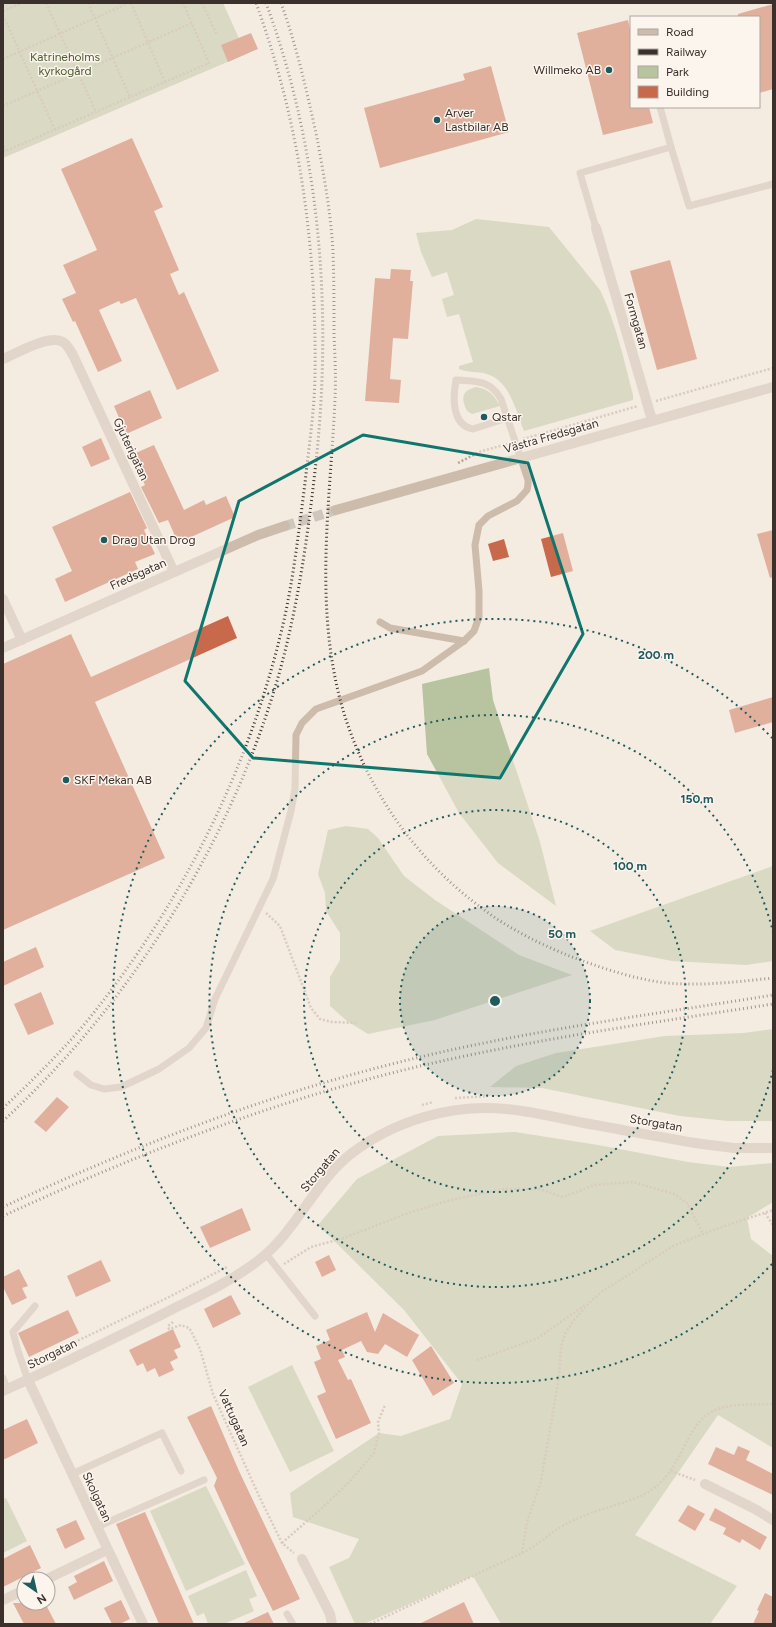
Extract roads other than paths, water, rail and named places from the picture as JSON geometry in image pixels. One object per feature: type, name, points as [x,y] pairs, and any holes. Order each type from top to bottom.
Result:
[{"type":"street","name":"Formgatan","points":[[596,228],[652,420]]},
{"type":"street","name":"Gjuterigatan","points":[[3,359],[51,340],[60,341],[65,344],[73,355],[174,572]]},
{"type":"street","name":"Västra Fredsgatan","points":[[336,510],[773,387]]},
{"type":"street","name":"Fredsgatan","points":[[3,648],[258,535],[286,526]]},
{"type":"street","points":[[3,599],[22,640]]},
{"type":"street","name":"Storgatan","points":[[5,1390],[173,1309],[239,1274],[256,1263],[288,1232],[337,1167],[373,1139],[420,1118],[461,1109],[506,1109],[702,1144],[734,1148],[773,1148]]},
{"type":"street","name":"Skolgatan","points":[[28,1380],[143,1624]]},
{"type":"street","points":[[705,1484],[755,1509],[773,1520]]},
{"type":"street","points":[[56,1575],[107,1550]]},
{"type":"street","points":[[302,1559],[330,1614],[332,1624]]},
{"type":"street","points":[[3,1600],[16,1594]]},
{"type":"lane","points":[[660,108],[689,206],[773,184]]},
{"type":"lane","points":[[596,228],[580,173],[671,147]]},
{"type":"lane","points":[[77,1074],[92,1085],[104,1089],[121,1087],[159,1069],[189,1048],[206,1028],[215,999],[273,879],[286,833],[294,788],[296,735],[302,723],[316,709],[422,671],[464,641],[474,631],[479,617],[479,592],[475,545],[477,531],[482,521],[518,501],[527,490],[528,480],[514,442],[507,418],[501,399],[493,388],[485,383],[456,380],[453,395],[454,407],[460,420],[468,428],[473,429],[507,418]]},
{"type":"lane","points":[[380,622],[390,628],[464,641]]},
{"type":"lane","points":[[266,1254],[315,1316]]},
{"type":"lane","points":[[28,1380],[13,1332],[35,1306]]},
{"type":"lane","points":[[3,1378],[5,1390]]},
{"type":"lane","points":[[72,1474],[162,1433],[181,1471]]},
{"type":"lane","points":[[97,1527],[204,1480]]},
{"type":"lane","points":[[286,1614],[293,1624]]},
{"type":"tunnel","points":[[285,526],[336,510]]},
{"type":"railway","points":[[3,1108],[44,1068],[83,1026],[118,981],[151,934],[180,885],[207,835],[231,783],[252,730],[270,675],[284,620],[296,552],[314,399],[314,303],[308,226],[297,151],[280,77],[256,3]]},
{"type":"railway","points":[[3,1121],[50,1075],[93,1026],[133,974],[170,919],[203,862],[232,803],[256,743],[277,681],[284,655],[296,603],[305,550],[315,471],[323,353],[322,293],[318,234],[310,175],[299,117],[285,59],[266,3]]},
{"type":"railway","points":[[281,3],[297,53],[317,138],[331,224],[335,399],[328,501],[326,604],[334,672],[342,707],[368,774],[386,805],[406,834],[430,862],[455,887],[483,909],[503,923],[534,940],[567,955],[600,967],[659,982],[702,984],[773,978]]},
{"type":"railway","points":[[3,1207],[97,1165],[192,1127],[289,1093],[338,1078],[436,1053],[484,1043],[773,995]]},
{"type":"railway","points":[[3,1216],[98,1174],[194,1136],[292,1102],[392,1073],[534,1042],[773,1004]]},
{"type":"place","name":"Willmeko AB","points":[[609,70]]},
{"type":"place","name":"Arver Lastbilar AB","points":[[437,120]]},
{"type":"place","name":"Qstar","points":[[484,417]]},
{"type":"place","name":"Drag Utan Drog","points":[[104,540]]},
{"type":"place","name":"SKF Mekan AB","points":[[66,780]]},
{"type":"park label","name":"Katrineholms kyrkogård","points":[[65,64]]}]
